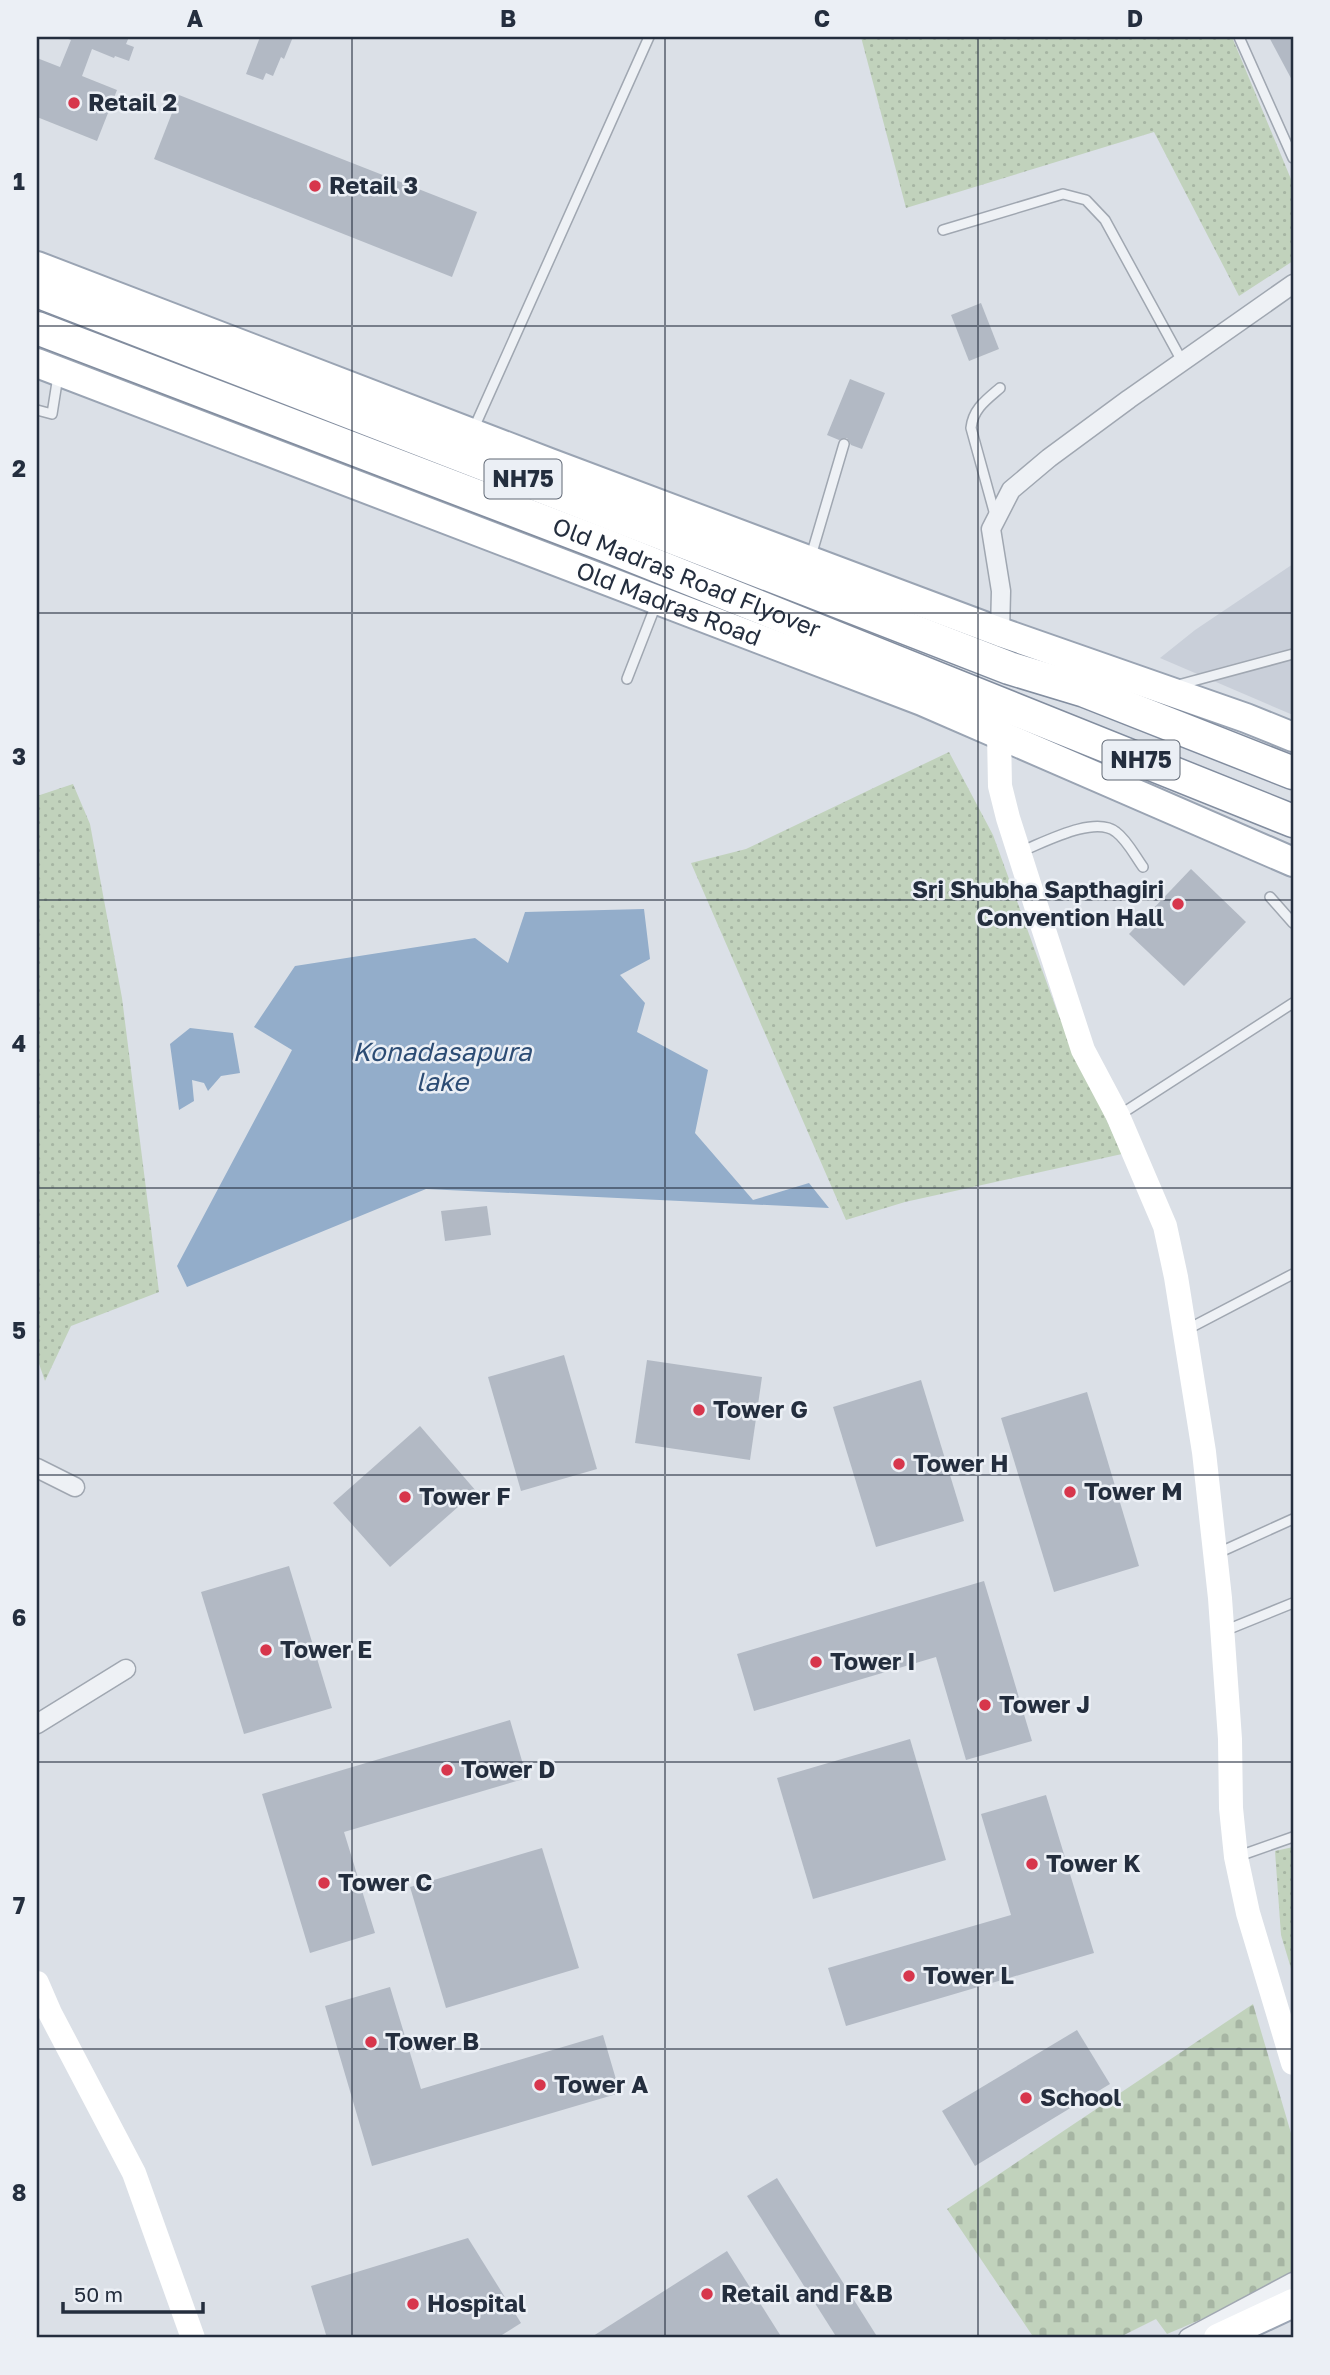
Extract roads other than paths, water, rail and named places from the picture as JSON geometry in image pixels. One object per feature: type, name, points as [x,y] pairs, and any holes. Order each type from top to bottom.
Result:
[{"type":"highway","name":"Old Madras Road Flyover","points":[[37,291],[1009,668],[1085,691],[1293,773]]},
{"type":"highway","name":"Old Madras Road Flyover","points":[[37,328],[605,545],[1293,821]]},
{"type":"main road","points":[[37,266],[809,561],[1000,632],[1247,718],[1293,737]]},
{"type":"main road","name":"Old Madras Road","points":[[48,367],[922,701],[1293,862]]},
{"type":"main road","points":[[1218,2338],[1293,2303]]},
{"type":"street","points":[[1000,632],[1001,591],[991,529],[1011,490],[1049,458],[1293,284]]},
{"type":"street","points":[[999,734],[1000,786],[1083,1050],[1118,1115],[1165,1226],[1204,1452],[1223,1632],[1230,1738],[1231,1808],[1237,1857],[1248,1913],[1293,2063]]},
{"type":"street","points":[[37,1468],[75,1487]]},
{"type":"street","points":[[37,1724],[126,1668]]},
{"type":"street","points":[[37,1983],[43,2017],[134,2173],[193,2338]]},
{"type":"street","points":[[1188,2338],[1293,2282]]},
{"type":"lane","points":[[472,433],[649,37]]},
{"type":"lane","points":[[1239,37],[1293,158]]},
{"type":"lane","points":[[943,230],[1063,194],[1086,200],[1105,220],[1182,361]]},
{"type":"lane","points":[[37,410],[52,414],[48,367]]},
{"type":"lane","points":[[996,520],[971,428],[972,417],[979,406],[1000,388]]},
{"type":"lane","points":[[809,561],[844,444]]},
{"type":"lane","points":[[627,679],[657,601]]},
{"type":"lane","points":[[1163,689],[1293,654]]},
{"type":"lane","points":[[1019,852],[1093,825],[1106,826],[1118,833],[1143,867]]},
{"type":"lane","points":[[1270,897],[1293,923]]},
{"type":"lane","points":[[1118,1115],[1293,1003]]},
{"type":"lane","points":[[1185,1331],[1293,1275]]},
{"type":"lane","points":[[1215,1554],[1293,1520]]},
{"type":"lane","points":[[1223,1632],[1293,1603]]},
{"type":"lane","points":[[1237,1857],[1293,1837]]},
{"type":"water","name":"Konadasapura lake","points":[[644,909],[650,959],[620,975],[645,1003],[637,1032],[708,1070],[695,1133],[753,1200],[809,1183],[829,1208],[426,1189],[187,1287],[177,1266],[292,1050],[254,1027],[295,966],[475,938],[508,963],[525,912]]},
{"type":"water","points":[[190,1028],[233,1033],[240,1073],[221,1076],[208,1091],[204,1083],[192,1080],[194,1101],[179,1110],[170,1044]]},
{"type":"place","name":"Retail 2","points":[[74,103]]},
{"type":"place","name":"Retail 3","points":[[315,186]]},
{"type":"place","name":"Sri Shubha Sapthagiri Convention Hall","points":[[1178,904]]},
{"type":"place","name":"Tower G","points":[[699,1410]]},
{"type":"place","name":"Tower H","points":[[899,1464]]},
{"type":"place","name":"Tower M","points":[[1070,1492]]},
{"type":"place","name":"Tower F","points":[[405,1497]]},
{"type":"place","name":"Tower E","points":[[266,1650]]},
{"type":"place","name":"Tower I","points":[[816,1662]]},
{"type":"place","name":"Tower J","points":[[985,1705]]},
{"type":"place","name":"Tower D","points":[[447,1770]]},
{"type":"place","name":"Tower K","points":[[1032,1864]]},
{"type":"place","name":"Tower C","points":[[324,1883]]},
{"type":"place","name":"Tower L","points":[[909,1976]]},
{"type":"place","name":"Tower B","points":[[371,2042]]},
{"type":"place","name":"Tower A","points":[[540,2085]]},
{"type":"place","name":"School","points":[[1026,2098]]},
{"type":"place","name":"Retail and F&B","points":[[707,2294]]},
{"type":"place","name":"Hospital","points":[[413,2304]]}]
